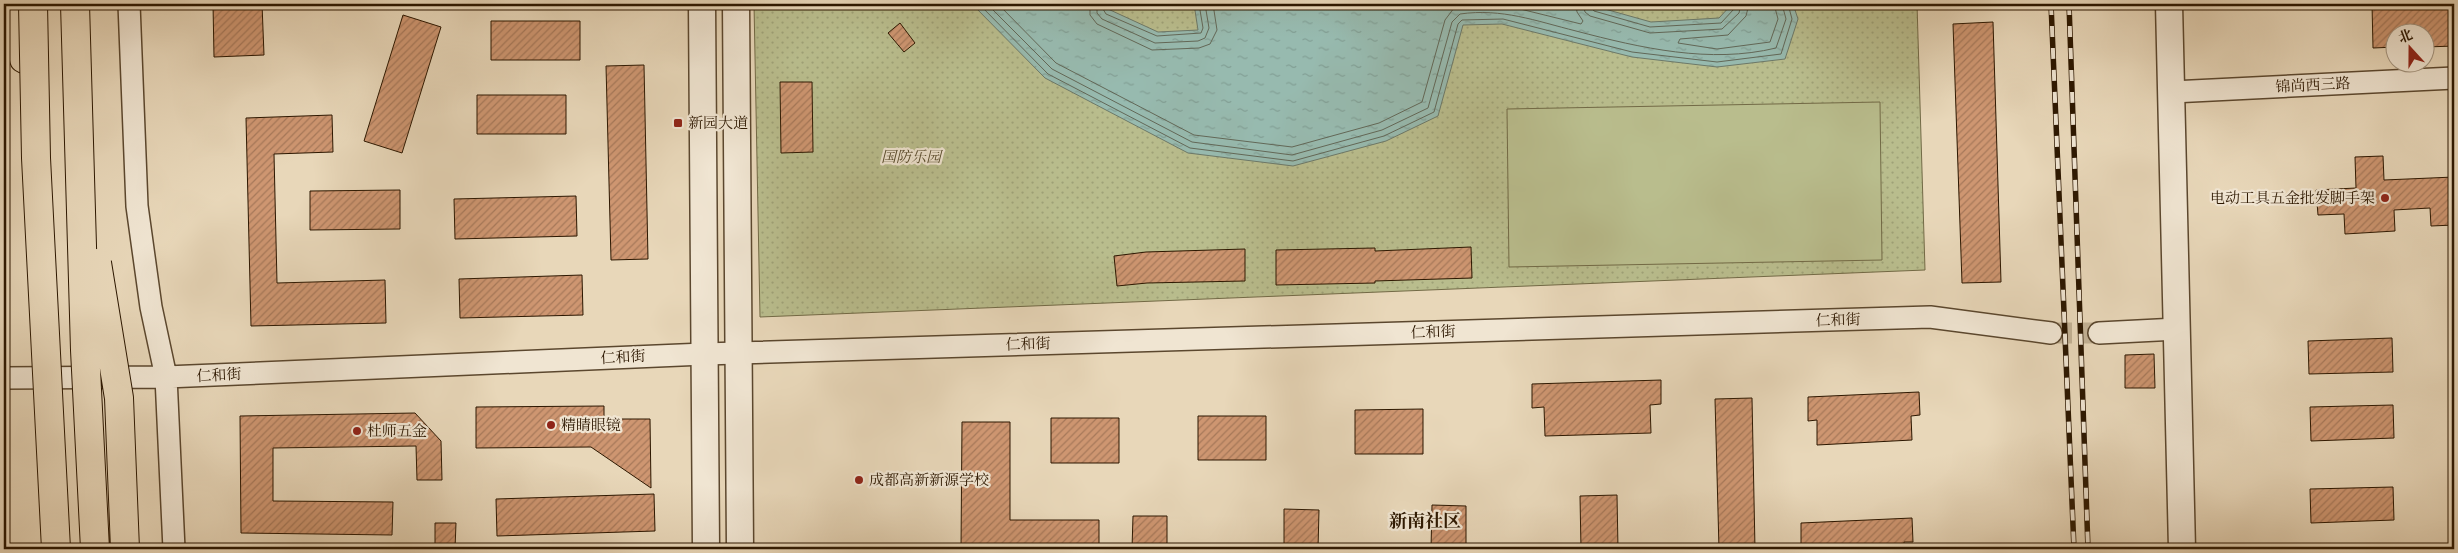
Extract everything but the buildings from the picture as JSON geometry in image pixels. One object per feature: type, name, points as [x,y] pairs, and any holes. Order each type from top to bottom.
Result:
[{"type":"highway","points":[[17,4],[36,158]]},
{"type":"highway","points":[[33,4],[36,158],[56,549]]},
{"type":"highway","points":[[75,4],[85,350],[94,549]]},
{"type":"highway","points":[[80,157],[119,398],[125,549]]},
{"type":"street","points":[[129,4],[137,206],[151,307],[166,378],[174,549]]},
{"type":"street","points":[[702,4],[706,549]]},
{"type":"street","points":[[736,4],[740,549]]},
{"type":"street","points":[[2169,4],[2182,549]]},
{"type":"street","name":"锦尚西三路","points":[[2172,92],[2454,78]]},
{"type":"street","name":"仁和街","points":[[4,378],[166,378],[704,354],[1930,317],[2051,333]]},
{"type":"street","points":[[2100,333],[2177,328]]},
{"type":"green space","name":"国防乐园","points":[[754,4],[1917,4],[1925,270],[760,317]]},
{"type":"green space","points":[[1880,102],[1882,260],[1509,267],[1507,109]]},
{"type":"water","points":[[972,4],[1110,4],[1108,9],[1158,32],[1198,30],[1194,4],[1587,4],[1651,22],[1719,18],[1732,4],[1793,4],[1798,19],[1785,59],[1717,67],[1632,57],[1502,24],[1463,25],[1438,116],[1386,141],[1293,166],[1188,153],[1045,78]]},
{"type":"tunnel","points":[[2051,333],[2099,333]]},
{"type":"railway","points":[[2051,4],[2074,549]]},
{"type":"railway","points":[[2069,4],[2088,549]]},
{"type":"place","name":"新园大道","points":[[678,123]]},
{"type":"place","name":"电动工具五金批发脚手架","points":[[2385,198]]},
{"type":"place","name":"精睛眼镜","points":[[551,425]]},
{"type":"place","name":"杜师五金","points":[[357,431]]},
{"type":"place","name":"成都高新新源学校","points":[[859,480]]},
{"type":"district","name":"新南社区","points":[[1425,521]]}]
